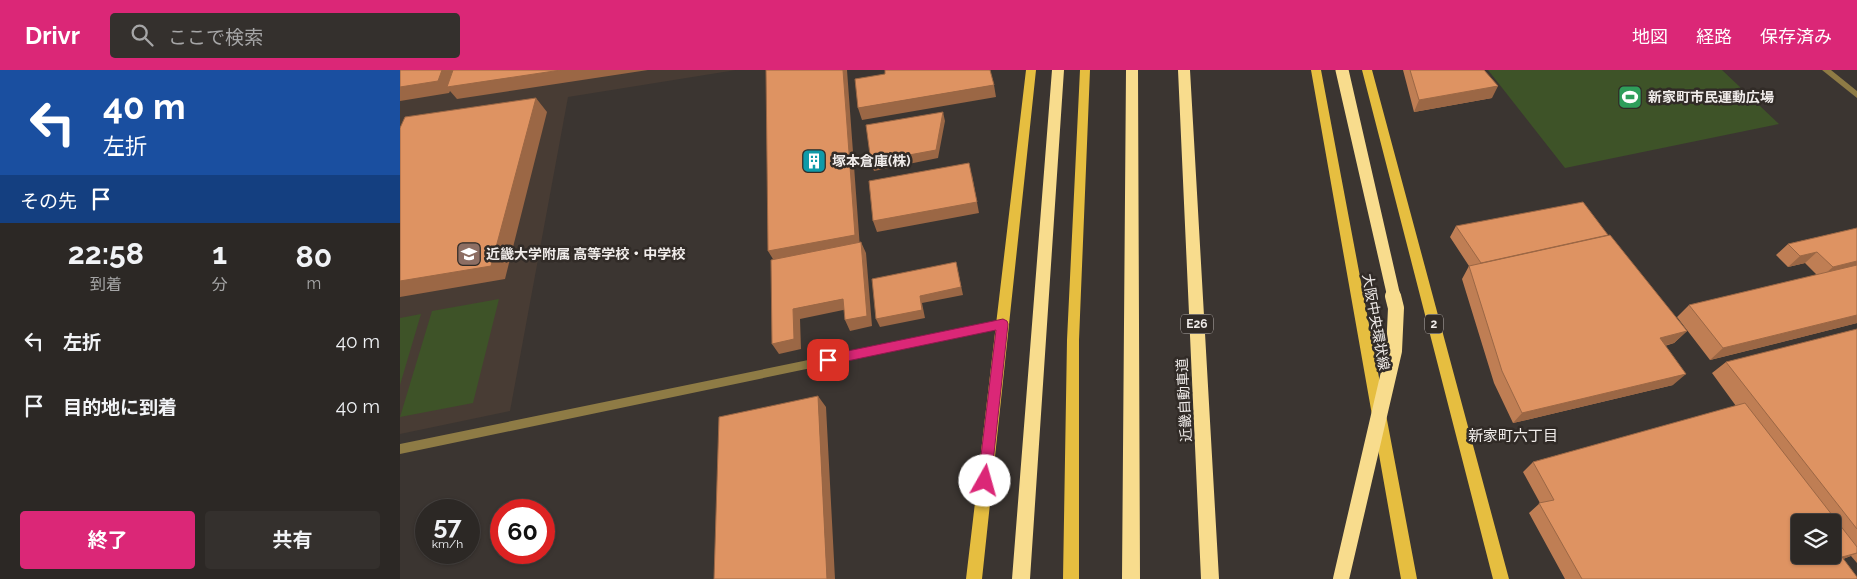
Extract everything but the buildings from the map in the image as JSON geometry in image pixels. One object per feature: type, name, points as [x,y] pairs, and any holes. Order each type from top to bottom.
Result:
[{"type":"highway","points":[[1021,579],[1058,70]]},
{"type":"highway","points":[[1131,579],[1132,70]]},
{"type":"highway","name":"近畿自動車道","points":[[1184,70],[1210,579]]},
{"type":"highway","points":[[1341,579],[1394,350],[1396,308],[1342,70]]},
{"type":"main road","points":[[974,579],[1031,70]]},
{"type":"main road","points":[[1071,579],[1073,340],[1085,70]]},
{"type":"main road","name":"大阪中央環状線","points":[[1316,70],[1409,579]]},
{"type":"main road","name":"2","points":[[1367,70],[1501,579]]},
{"type":"street","points":[[1826,70],[1857,95]]},
{"type":"street","points":[[400,449],[1003,324]]},
{"type":"shaded area","name":"近畿大学附属 高等学校・中学校","points":[[400,70],[736,70],[568,97],[510,411],[400,434]]},
{"type":"green space","name":"新家町市民運動広場","points":[[1488,70],[1722,70],[1779,124],[1565,168]]},
{"type":"green space","points":[[499,299],[473,403],[400,417],[432,311]]},
{"type":"green space","points":[[421,314],[400,385],[400,318]]},
{"type":"place","name":"新家町市民運動広場","points":[[1630,97]]},
{"type":"place","name":"塚本倉庫(株)","points":[[814,161]]},
{"type":"place","name":"近畿大学附属 高等学校・中学校","points":[[469,254]]},
{"type":"district","name":"新家町六丁目","points":[[1513,436]]},
{"type":"route","points":[[828,360],[1003,324],[985,481]]}]
